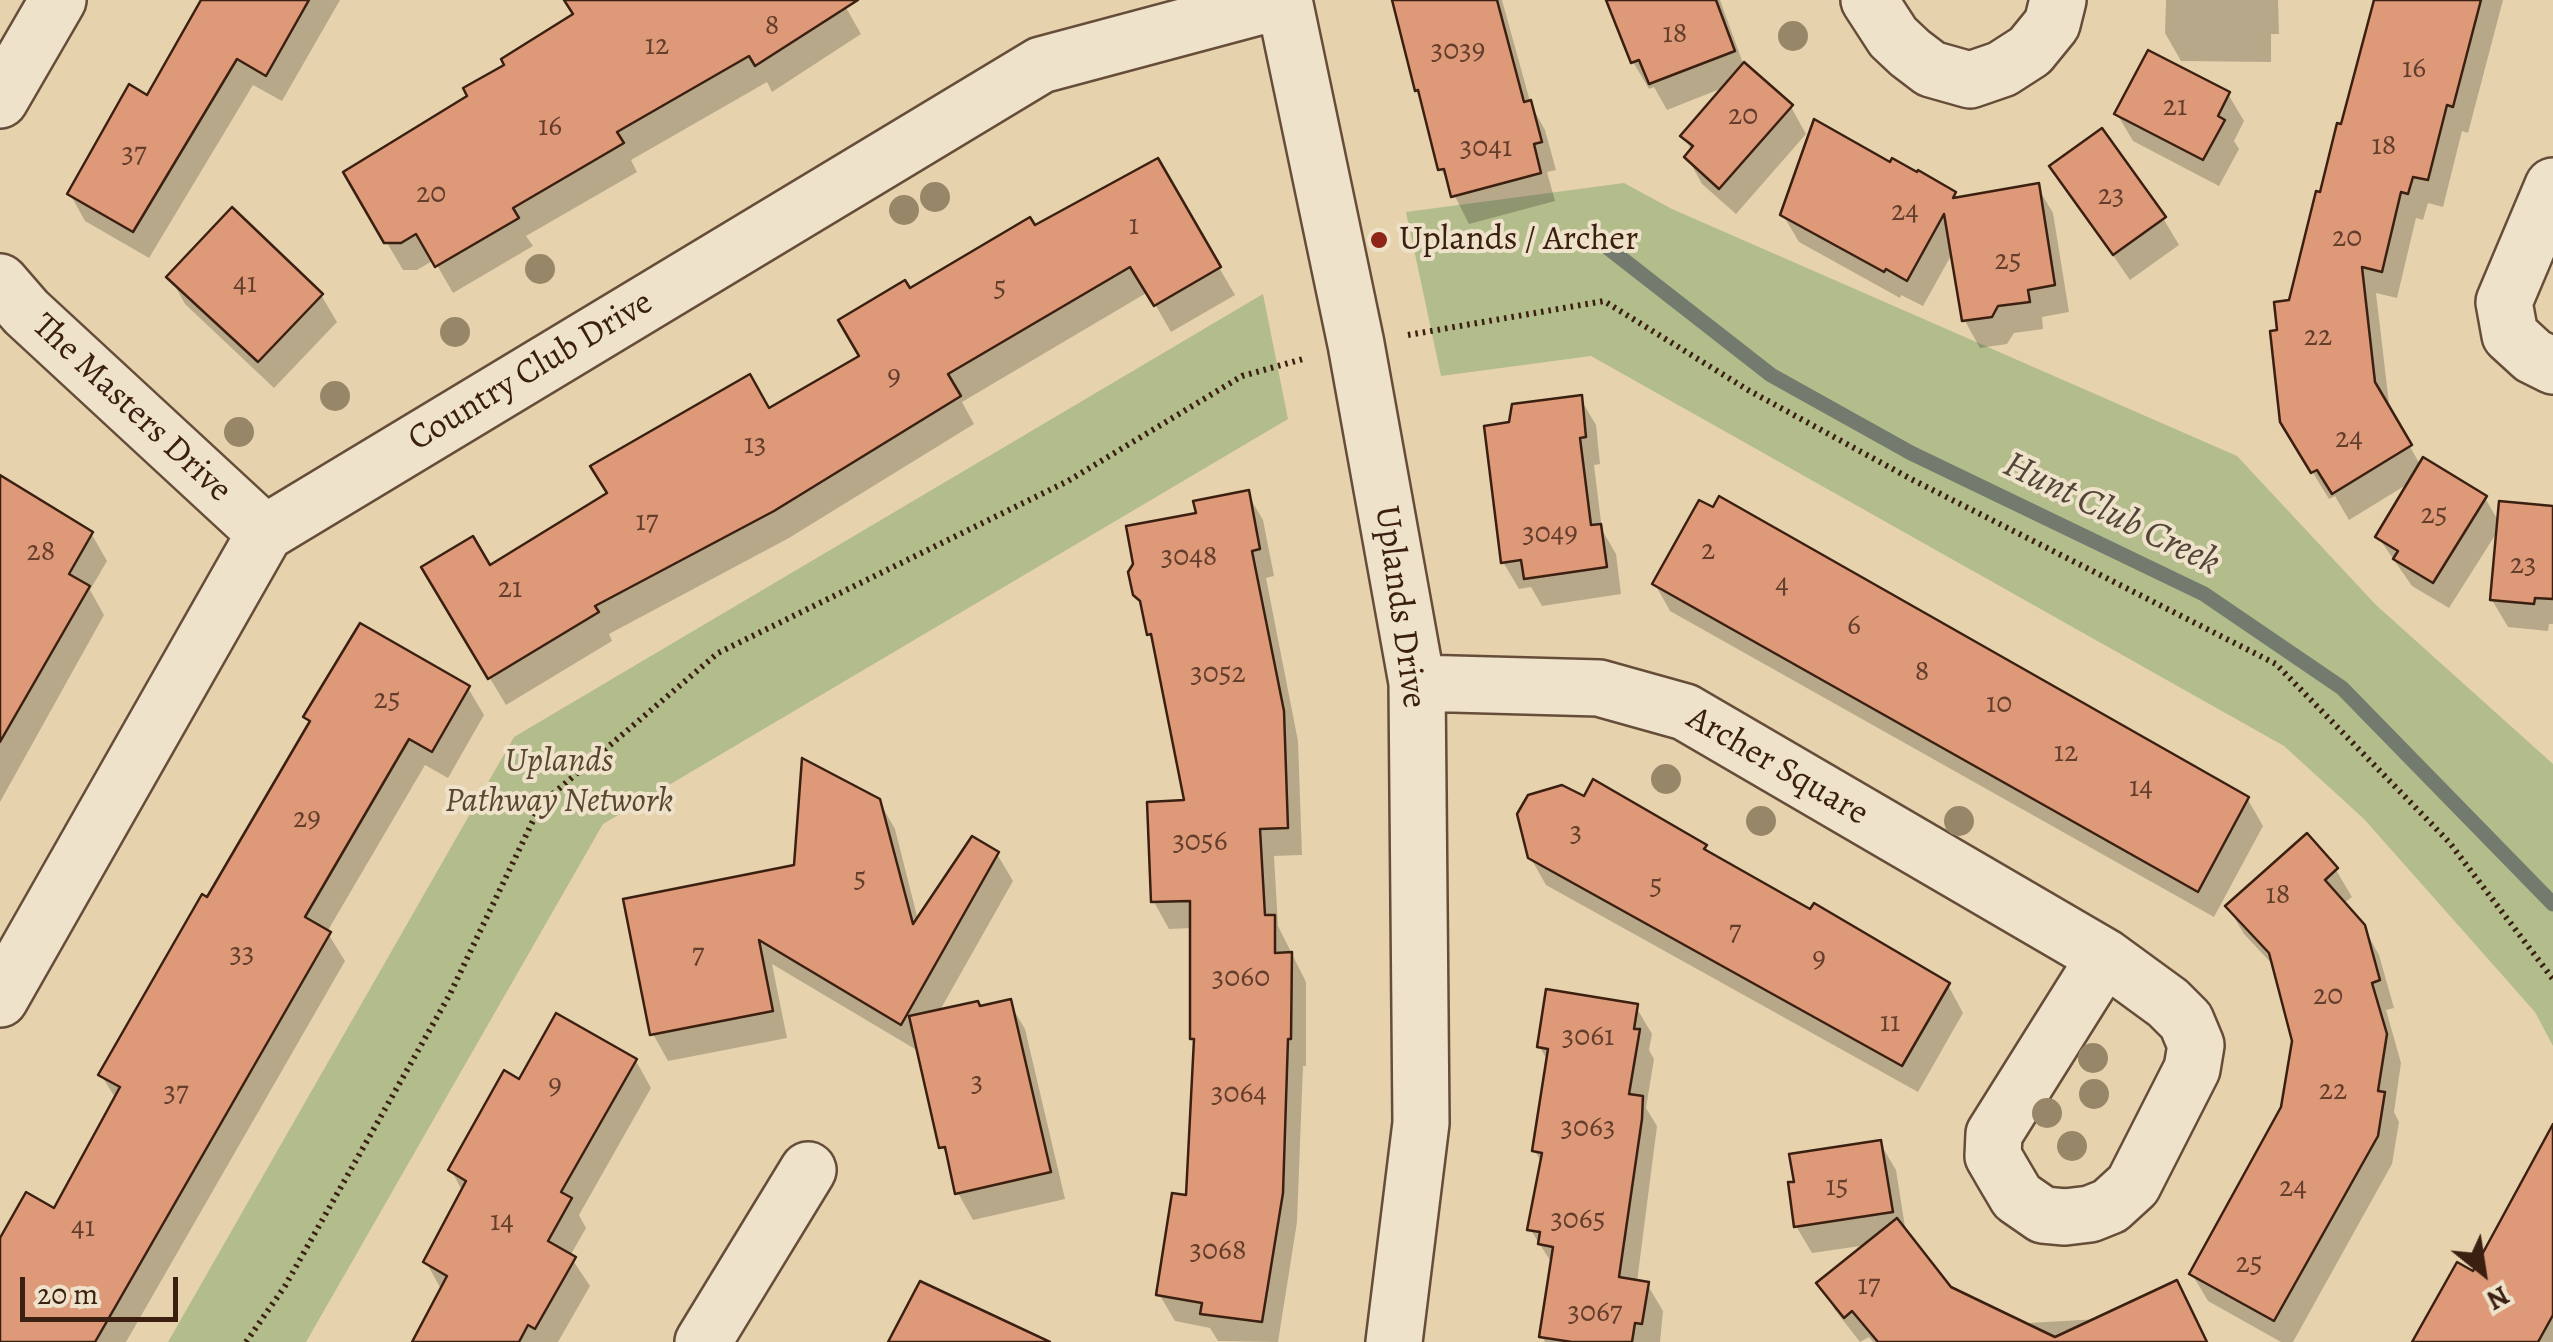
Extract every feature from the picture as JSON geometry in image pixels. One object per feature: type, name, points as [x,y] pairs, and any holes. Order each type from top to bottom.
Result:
[{"type":"street","points":[[0,100],[58,0]]},
{"type":"street","name":"Uplands Drive","points":[[1284,0],[1356,344],[1416,683],[1422,1123],[1394,1342]]},
{"type":"street","name":"Country Club Drive","points":[[0,999],[265,533],[1041,65],[1284,0]]},
{"type":"street","points":[[1869,0],[1894,38],[1910,53],[1931,69],[1970,80],[2002,70],[2030,51],[2052,24],[2058,0]]},
{"type":"street","points":[[2553,186],[2504,302],[2510,336],[2533,356],[2553,366]]},
{"type":"street","name":"The Masters Drive","points":[[0,282],[26,312],[265,533]]},
{"type":"street","name":"Archer Square","points":[[1416,683],[1600,688],[1685,712],[2105,957],[2143,983],[2186,1021],[2196,1045],[2192,1069],[2132,1186],[2110,1206],[2090,1214],[2065,1218],[2042,1215],[2018,1196],[2004,1175],[1993,1156],[1994,1134],[2105,957]]},
{"type":"street","points":[[703,1342],[808,1170]]},
{"type":"path","points":[[246,1342],[285,1286],[450,994],[541,804],[718,653],[1068,481],[1242,376],[1356,344],[1604,302],[1748,390],[1911,479],[2276,664],[2449,842],[2553,979]]},
{"type":"green space","points":[[1624,183],[1672,209],[2237,456],[2376,605],[2553,764],[2553,1046],[2535,1012],[2364,819],[2284,746],[1591,356],[1441,376],[1406,212]]},
{"type":"green space","name":"Uplands Pathway Network","points":[[1263,294],[1288,419],[603,824],[306,1342],[168,1342],[514,737]]},
{"type":"building","points":[[201,0],[309,0],[266,76],[237,59],[133,232],[67,194],[129,84],[147,95]]},
{"type":"building","points":[[564,0],[858,0],[755,66],[749,56],[617,132],[624,143],[513,208],[519,218],[435,267],[416,234],[401,243],[384,243],[343,172],[467,96],[463,88],[504,65],[501,59],[573,14]]},
{"type":"building","points":[[1392,0],[1497,0],[1524,102],[1531,100],[1542,142],[1534,144],[1541,173],[1451,197],[1444,169],[1438,170]]},
{"type":"building","points":[[1606,0],[1716,0],[1735,51],[1649,84],[1639,60],[1631,63]]},
{"type":"building","points":[[2374,0],[2481,0],[2453,107],[2447,105],[2428,180],[2413,177],[2408,194],[2401,192],[2382,272],[2362,267],[2375,382],[2412,445],[2332,494],[2317,470],[2311,473],[2280,422],[2270,331],[2277,330],[2274,302],[2289,300],[2316,191],[2320,192],[2337,123],[2341,124]]},
{"type":"building","points":[[2148,50],[2230,92],[2218,116],[2225,120],[2203,160],[2114,114]]},
{"type":"building","points":[[1744,62],[1793,105],[1719,189],[1684,157],[1693,146],[1680,136]]},
{"type":"building","points":[[1814,119],[1890,162],[1892,158],[1918,170],[1956,192],[1953,198],[2039,183],[2055,285],[2028,290],[2030,302],[1998,306],[1992,317],[1962,321],[1944,214],[1907,281],[1780,215]]},
{"type":"building","points":[[2102,128],[2166,217],[2113,255],[2049,166]]},
{"type":"building","points":[[1158,158],[1221,267],[1154,306],[1130,267],[948,374],[961,396],[774,511],[595,606],[599,612],[488,679],[421,567],[473,536],[490,565],[607,493],[590,466],[750,374],[769,408],[859,356],[838,320],[905,280],[910,288],[1030,217],[1035,225]]},
{"type":"building","points":[[232,207],[323,294],[258,362],[166,277]]},
{"type":"building","points":[[1582,395],[1586,437],[1580,438],[1591,525],[1601,524],[1607,567],[1524,579],[1521,560],[1501,563],[1484,426],[1509,422],[1512,404]]},
{"type":"building","points":[[2423,457],[2487,496],[2433,583],[2393,559],[2398,551],[2375,537]]},
{"type":"building","points":[[0,475],[93,532],[69,574],[90,586],[0,742]]},
{"type":"building","points":[[1249,490],[1260,549],[1252,551],[1284,711],[1288,828],[1260,829],[1265,915],[1275,915],[1275,953],[1292,952],[1283,1193],[1262,1322],[1200,1314],[1202,1303],[1156,1295],[1172,1193],[1186,1195],[1194,1039],[1190,1039],[1190,901],[1151,902],[1147,802],[1184,800],[1151,634],[1147,635],[1140,601],[1133,595],[1128,572],[1133,564],[1126,526],[1196,513],[1193,501]]},
{"type":"building","points":[[1719,496],[2249,797],[2198,892],[1652,584],[1699,500],[1713,507]]},
{"type":"building","points":[[2499,501],[2553,506],[2553,599],[2535,598],[2534,604],[2490,600]]},
{"type":"building","points":[[360,623],[470,686],[432,752],[409,739],[305,917],[331,932],[95,1342],[0,1342],[0,1238],[26,1192],[54,1208],[120,1087],[98,1075],[202,894],[207,897],[310,721],[303,717]]},
{"type":"building","points":[[802,758],[880,799],[913,924],[972,836],[999,852],[901,1025],[759,940],[773,1011],[650,1035],[623,899],[794,865]]},
{"type":"building","points":[[1593,779],[1707,845],[1704,849],[1810,909],[1814,903],[1950,983],[1902,1066],[1528,858],[1517,814],[1528,795],[1562,785],[1584,796]]},
{"type":"building","points":[[2307,833],[2338,868],[2325,880],[2365,925],[2380,980],[2372,983],[2387,1034],[2378,1091],[2385,1092],[2378,1136],[2274,1321],[2189,1274],[2281,1107],[2292,1041],[2269,953],[2225,906]]},
{"type":"building","points":[[1546,989],[1638,1004],[1634,1029],[1640,1029],[1629,1094],[1643,1096],[1642,1119],[1619,1277],[1649,1282],[1642,1324],[1635,1323],[1632,1342],[1572,1342],[1539,1337],[1553,1247],[1538,1244],[1540,1232],[1527,1230],[1542,1153],[1532,1151],[1548,1049],[1537,1047]]},
{"type":"building","points":[[1011,999],[1051,1172],[955,1194],[945,1147],[939,1148],[909,1016],[978,1001],[980,1006]]},
{"type":"building","points":[[556,1013],[637,1059],[561,1192],[572,1198],[548,1241],[576,1257],[535,1329],[528,1325],[519,1342],[412,1342],[447,1276],[423,1262],[466,1181],[448,1170],[504,1070],[519,1079]]},
{"type":"building","points":[[2553,1124],[2553,1315],[2538,1342],[2412,1342],[2457,1262],[2473,1271]]},
{"type":"building","points":[[1881,1140],[1893,1212],[1794,1227],[1788,1182],[1794,1182],[1789,1154]]},
{"type":"building","points":[[1897,1218],[1951,1287],[2055,1337],[2177,1280],[2207,1342],[1878,1342],[1852,1311],[1844,1318],[1816,1283]]},
{"type":"building","points":[[920,1281],[1050,1342],[888,1342]]},
{"type":"waterway","name":"Hunt Club Creek","points":[[1598,240],[1771,375],[1911,453],[2204,594],[2342,688],[2553,904]]},
{"type":"place","name":"Uplands / Archer","points":[[1379,240]]}]
